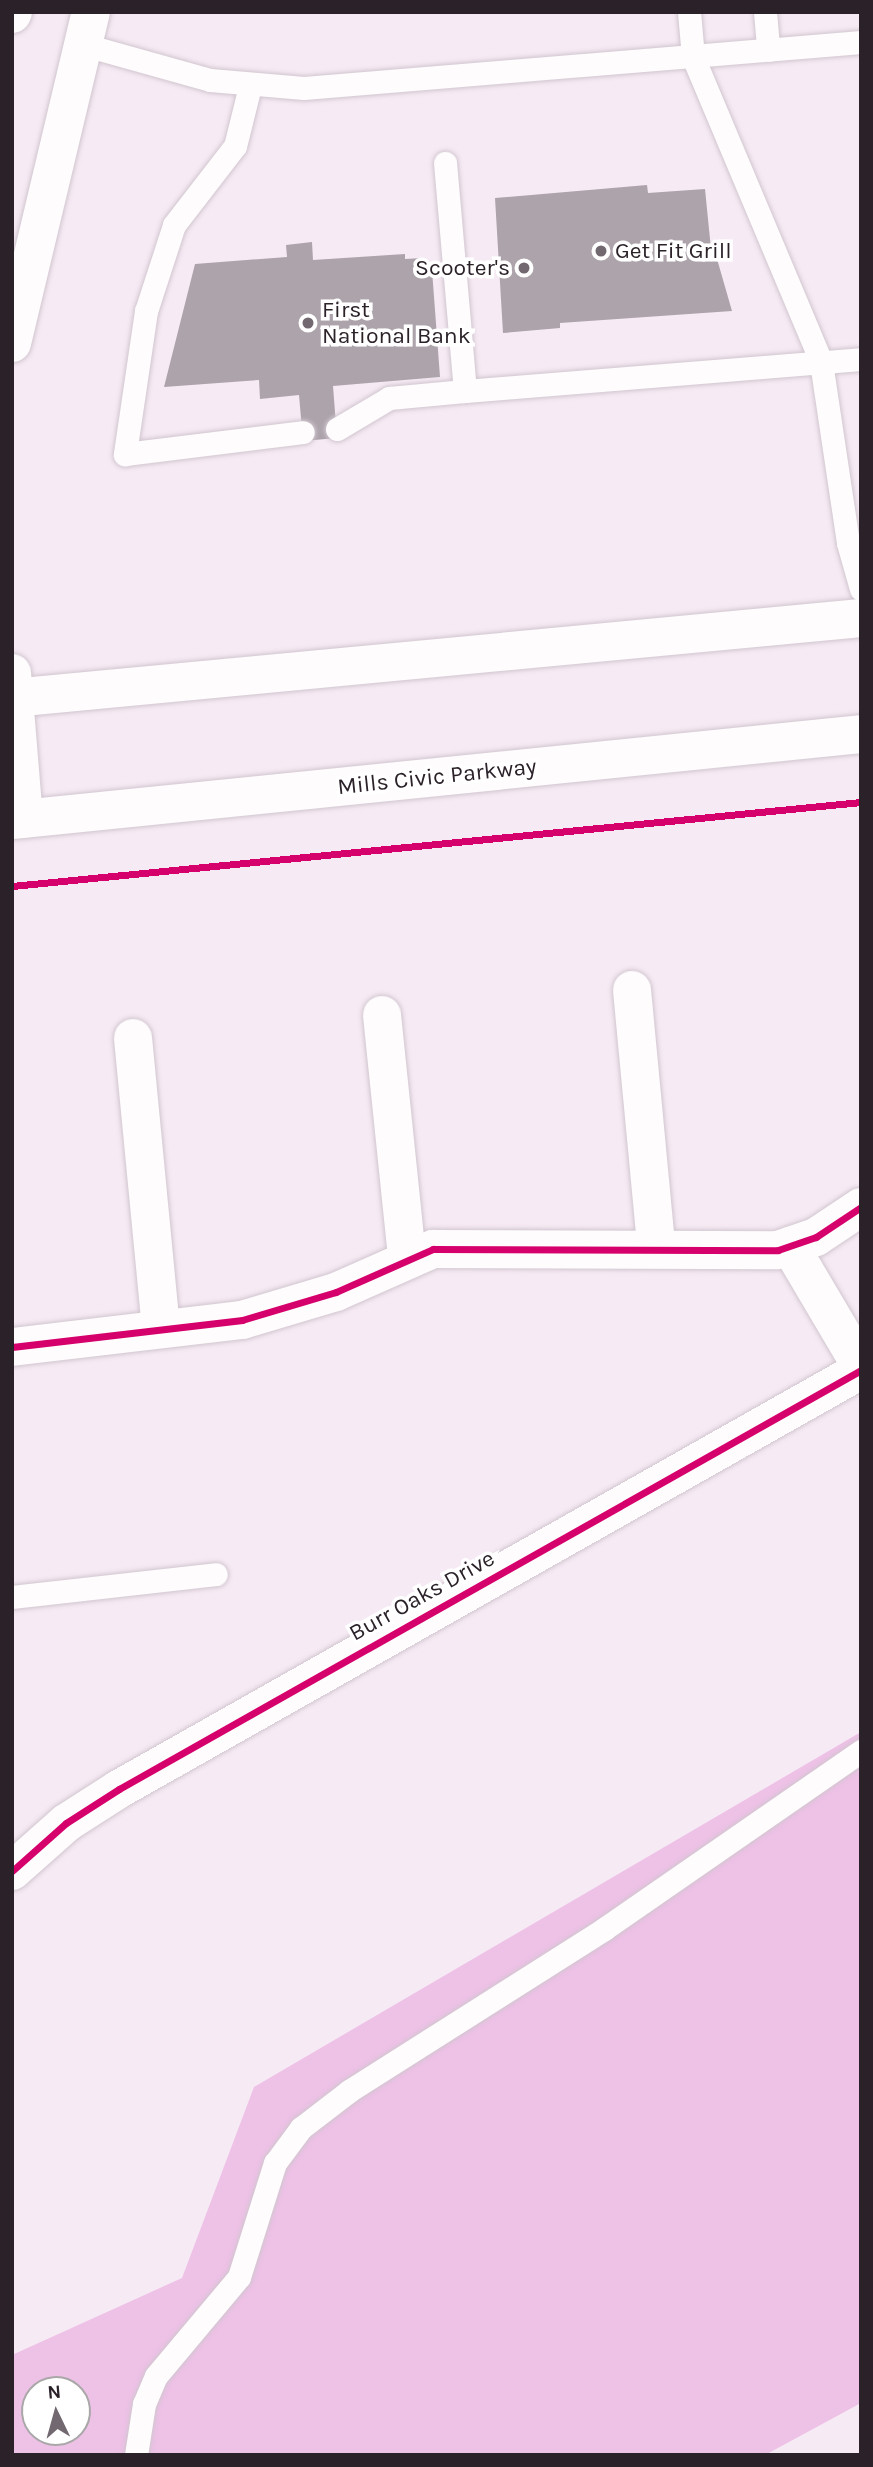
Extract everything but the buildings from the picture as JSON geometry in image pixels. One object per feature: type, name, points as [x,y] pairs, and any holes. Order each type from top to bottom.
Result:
[{"type":"street","points":[[12,343],[88,29]]},
{"type":"street","points":[[18,820],[13,690],[861,618]]},
{"type":"street","name":"Mills Civic Parkway","points":[[18,820],[861,734]]},
{"type":"street","points":[[632,990],[656,1246]]},
{"type":"street","points":[[382,1015],[407,1257]]},
{"type":"street","points":[[132,1038],[161,1329]]},
{"type":"street","points":[[12,1347],[242,1321],[337,1292],[407,1257],[433,1248],[656,1246],[778,1250],[816,1237],[861,1207]]},
{"type":"street","points":[[790,1246],[861,1368]]},
{"type":"street","name":"Burr Oaks Drive","points":[[12,1871],[66,1823],[119,1789],[861,1368]]},
{"type":"lane","points":[[689,12],[693,57],[821,362],[848,543],[861,589]]},
{"type":"lane","points":[[765,12],[768,50]]},
{"type":"lane","points":[[88,29],[210,80],[250,86],[304,88],[437,80],[861,43]]},
{"type":"lane","points":[[250,86],[235,146],[174,225],[146,311],[125,454],[303,432]]},
{"type":"lane","points":[[445,163],[465,391]]},
{"type":"lane","points":[[337,429],[389,398],[861,359]]},
{"type":"lane","points":[[12,1597],[216,1574]]},
{"type":"lane","points":[[136,2455],[144,2404],[156,2376],[239,2277],[275,2163],[301,2127],[349,2091],[581,1945],[861,1751]]},
{"type":"shaded area","points":[[861,1732],[861,2403],[765,2455],[12,2455],[12,2355],[182,2278],[254,2087]]},
{"type":"cycle path","points":[[12,886],[861,802]]},
{"type":"cycle path","points":[[12,1347],[242,1320],[336,1292],[433,1249],[778,1250],[816,1237],[861,1207]]},
{"type":"cycle path","points":[[12,1871],[66,1823],[119,1789],[861,1370]]},
{"type":"place","name":"Get Fit Grill","points":[[601,251]]},
{"type":"place","name":"Scooter's","points":[[524,268]]},
{"type":"place","name":"First National Bank","points":[[308,323]]}]
